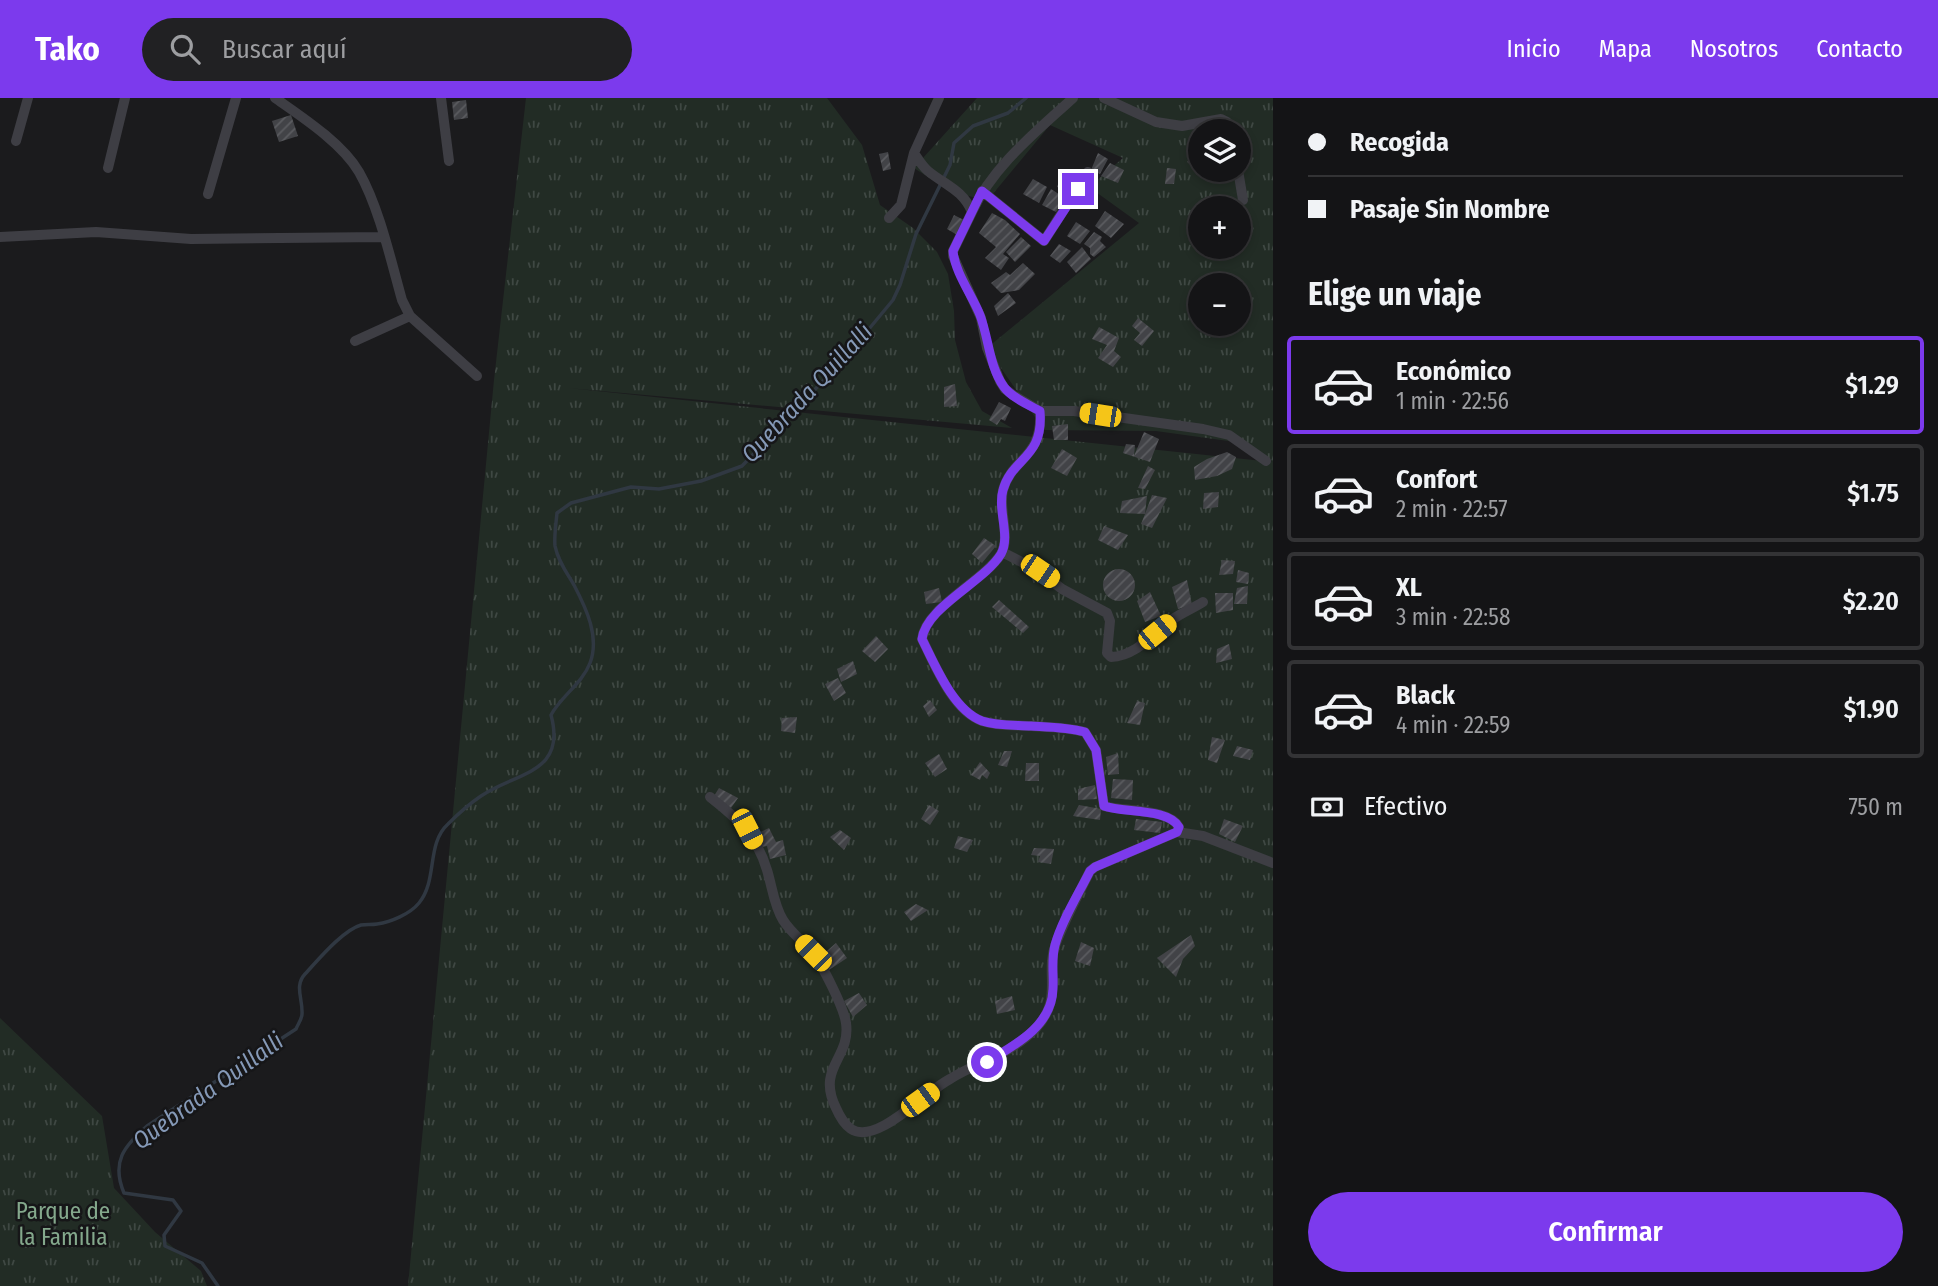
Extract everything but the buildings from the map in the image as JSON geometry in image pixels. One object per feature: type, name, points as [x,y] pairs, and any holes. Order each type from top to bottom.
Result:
[{"type":"street","points":[[16,141],[28,98]]},
{"type":"street","points":[[108,168],[125,98]]},
{"type":"street","points":[[208,194],[236,98]]},
{"type":"street","points":[[275,98],[313,125],[359,170],[384,237],[402,300],[410,316],[477,376]]},
{"type":"street","points":[[441,98],[449,161]]},
{"type":"street","points":[[888,218],[901,205],[914,153],[939,98]]},
{"type":"street","points":[[1073,98],[1013,155],[982,191],[953,251],[981,318],[988,348],[1005,389],[1040,411],[1074,411],[1229,435],[1266,461]]},
{"type":"street","points":[[1104,98],[1156,122],[1188,125]]},
{"type":"street","points":[[914,153],[926,170],[957,190],[972,212]]},
{"type":"street","points":[[982,191],[1044,241],[1088,172]]},
{"type":"street","points":[[0,237],[96,232],[191,239],[384,237]]},
{"type":"street","points":[[355,341],[410,316]]},
{"type":"street","points":[[1040,411],[1039,439],[1007,480],[1002,492],[1002,552],[927,622],[922,639],[947,686],[968,713],[982,721],[997,724],[1067,727],[1085,732],[1096,750],[1104,806],[1158,814],[1177,823],[1177,832]]},
{"type":"street","points":[[1002,552],[1040,571],[1062,589],[1107,613],[1110,621],[1107,653],[1111,657],[1120,657],[1140,646],[1174,618],[1203,603]]},
{"type":"street","points":[[710,797],[747,829],[763,855],[781,917],[813,953],[840,1004],[846,1023],[845,1039],[829,1076],[829,1093],[840,1118],[850,1129],[860,1133],[870,1132],[894,1120],[950,1078],[987,1062],[1020,1042],[1037,1027],[1049,1009],[1054,990],[1052,962],[1055,945],[1090,871],[1095,867],[1177,832],[1203,836],[1273,863]]},
{"type":"green space","points":[[526,98],[827,98],[862,145],[880,205],[913,228],[937,252],[948,274],[955,340],[966,382],[982,411],[1012,428],[568,388],[1272,462],[1243,443],[1156,431],[1044,430],[987,348],[1139,223],[1089,187],[1123,158],[1050,125],[987,201],[948,190],[914,168],[977,98],[1273,98],[1273,1286],[408,1286],[494,380]]},
{"type":"green space","name":"Parque de la Familia","points":[[0,1018],[102,1116],[114,1188],[155,1232],[201,1271],[207,1286],[0,1286]]},
{"type":"waterway","name":"Quebrada Quillalli","points":[[218,1286],[202,1263],[165,1246],[164,1235],[181,1211],[173,1200],[124,1193],[119,1172],[122,1155],[147,1126],[296,1029],[302,1014],[300,983],[317,961],[354,928],[388,921],[415,907],[425,894],[437,842],[448,824],[481,796],[535,769],[545,760],[552,749],[554,734],[551,715],[577,684],[593,653],[587,613],[556,551],[557,513],[571,503],[631,487],[659,489],[701,481],[742,466],[844,359],[893,300],[916,234],[950,165],[954,143],[973,126],[1008,113],[1026,98]]},
{"type":"route","points":[[987,1062],[1020,1042],[1037,1027],[1049,1009],[1054,990],[1052,962],[1055,945],[1090,871],[1177,832],[1179,827],[1174,820],[1158,814],[1104,806],[1101,801],[1096,750],[1085,732],[1067,727],[997,724],[982,721],[968,713],[947,686],[922,639],[927,622],[1002,552],[1002,492],[1007,480],[1039,439],[1041,425],[1040,411],[1013,395],[1000,381],[981,318],[953,251],[982,191],[1044,241],[1078,189]]}]
